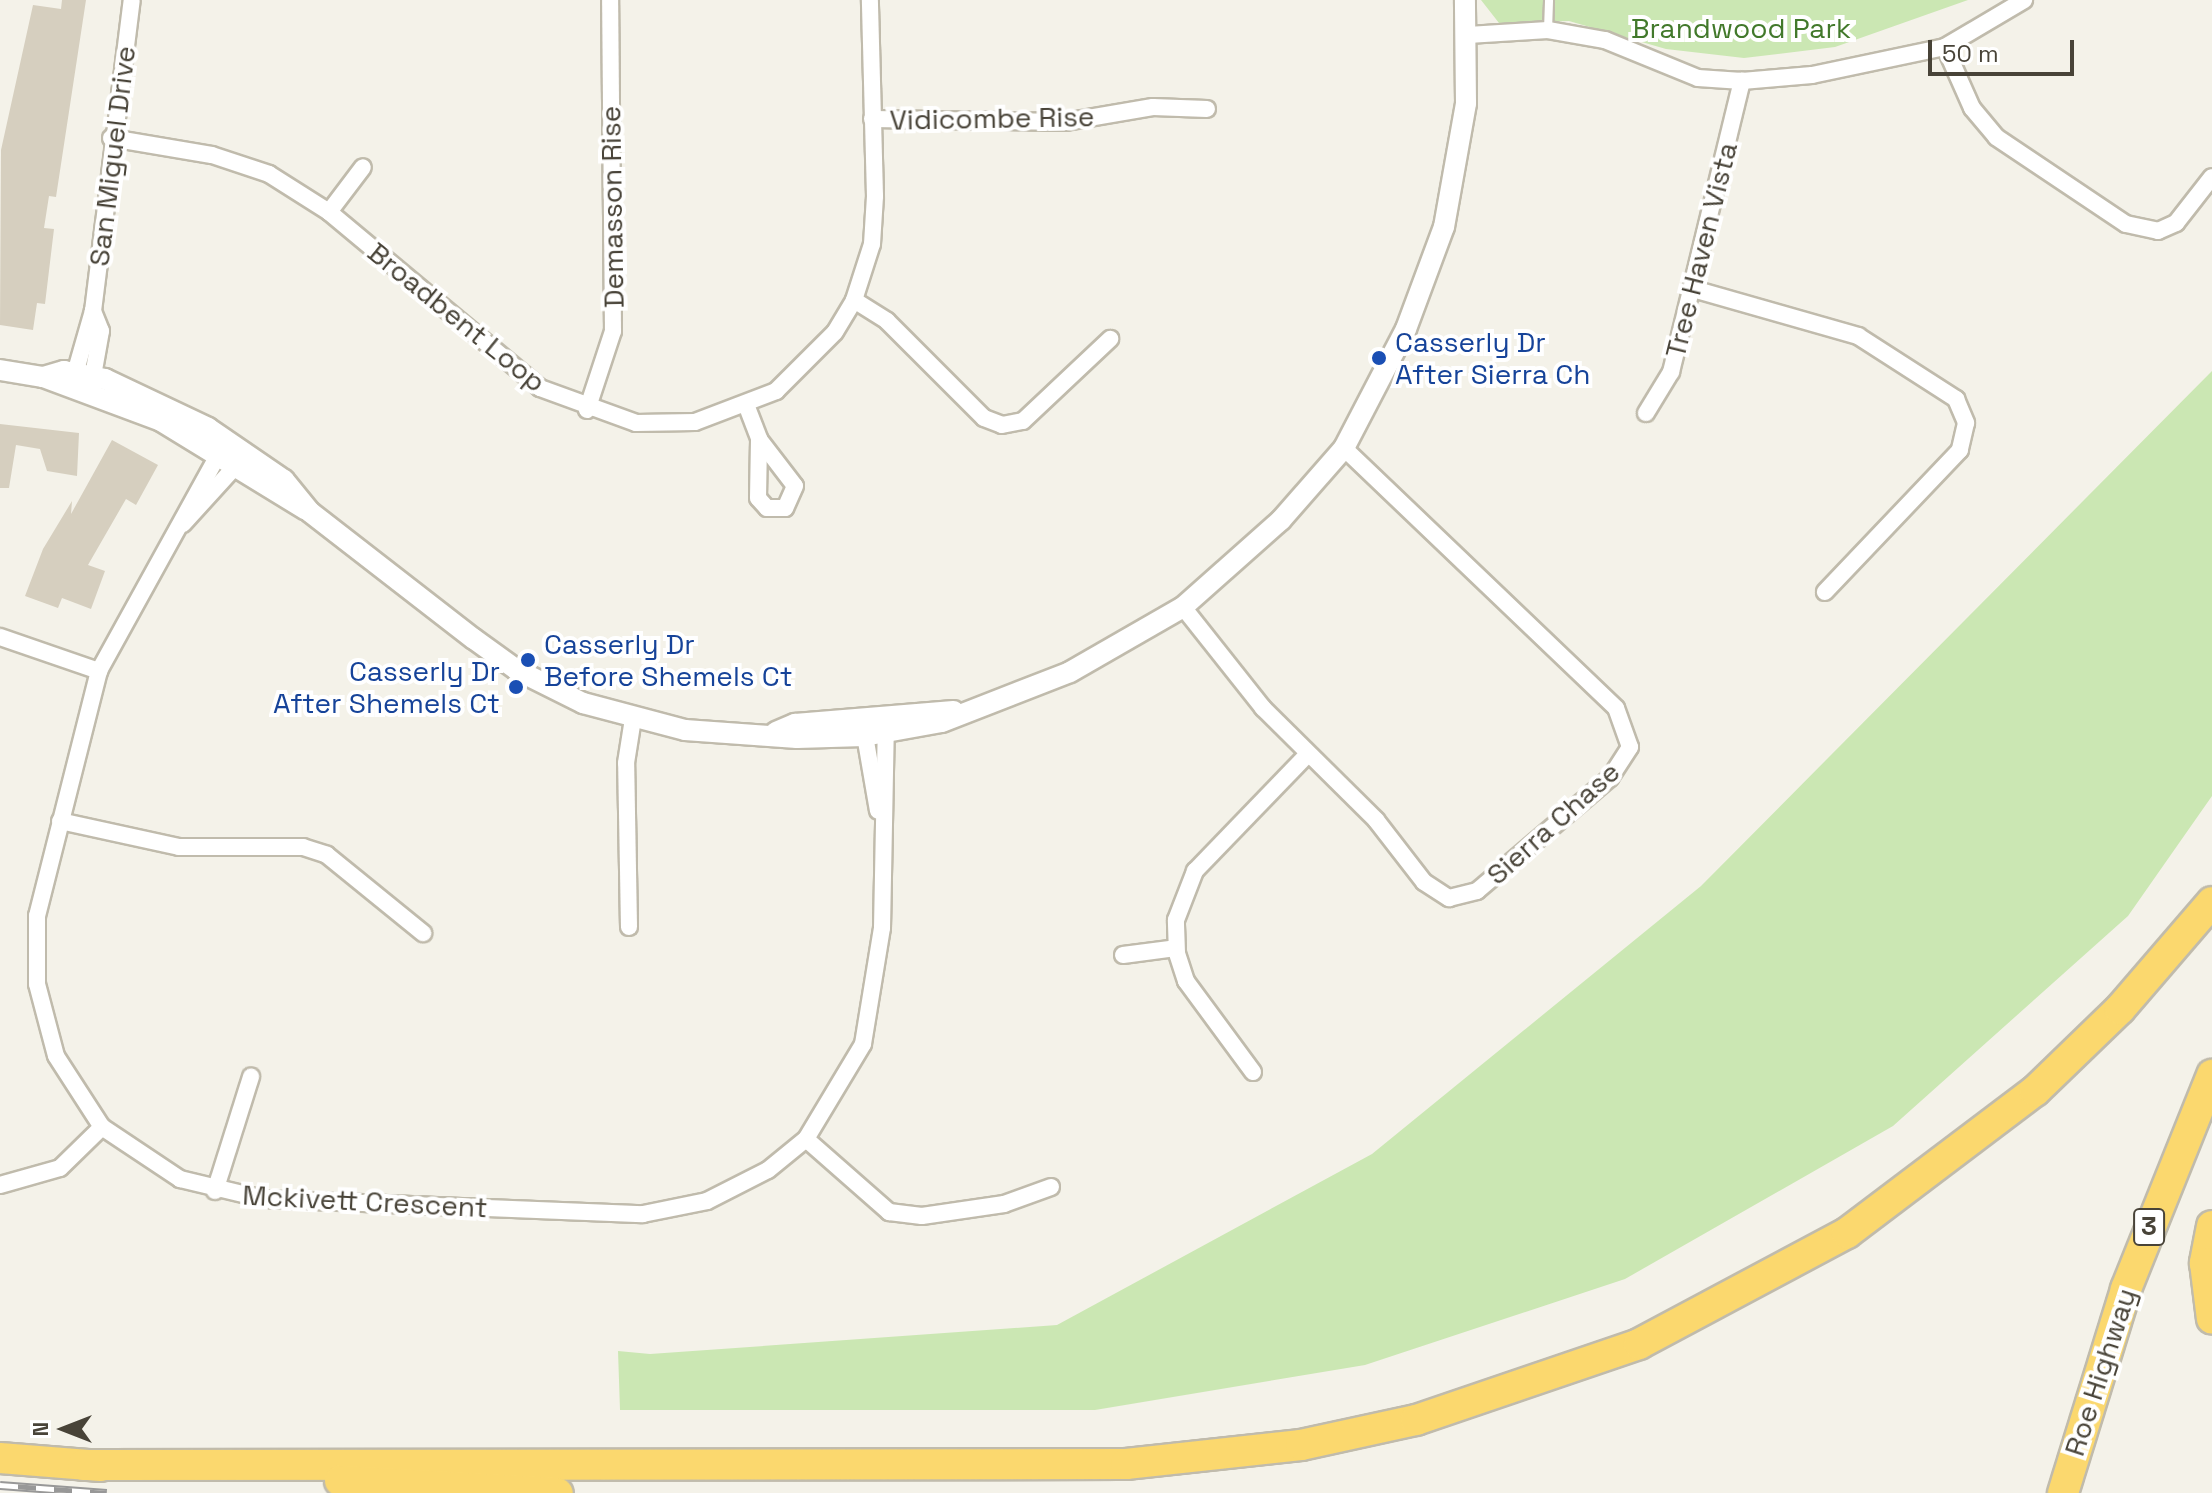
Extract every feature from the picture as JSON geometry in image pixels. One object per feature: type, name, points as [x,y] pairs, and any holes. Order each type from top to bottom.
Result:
[{"type":"highway","points":[[83,1465],[1126,1464],[1243,1454],[1416,1420],[1639,1344],[1745,1293],[1847,1233],[2035,1091],[2120,1009],[2212,902]]},
{"type":"highway","name":"Roe Highway","points":[[2063,1493],[2077,1457],[2114,1326],[2212,1075]]},
{"type":"highway","points":[[2212,1226],[2205,1263],[2212,1319]]},
{"type":"highway","points":[[2073,1493],[2077,1457]]},
{"type":"highway","points":[[0,1458],[558,1493]]},
{"type":"street","name":"San Miguel Drive","points":[[82,384],[111,138],[132,0]]},
{"type":"street","name":"Demasson Rise","points":[[587,410],[613,331],[610,0]]},
{"type":"street","name":"Broadbent Loop","points":[[111,138],[241,163],[329,212],[540,388],[587,410],[665,425],[747,407],[811,359],[854,300],[872,244],[870,0]]},
{"type":"street","points":[[0,370],[82,384],[174,408],[242,460],[284,480],[310,512],[517,670],[633,719],[707,733],[776,732],[795,724],[863,728],[957,711],[1070,672],[1183,607],[1281,520],[1344,448],[1401,341],[1444,227],[1462,142],[1468,35],[1465,0]]},
{"type":"street","points":[[1468,35],[1548,30],[1605,40],[1698,78],[1742,81],[1812,75],[1945,47],[2024,0]]},
{"type":"street","points":[[1945,47],[1972,108],[1996,137],[2126,224],[2158,231],[2176,223],[2212,177]]},
{"type":"street","name":"Tree Haven Vista","points":[[1646,413],[1671,372],[1742,81]]},
{"type":"street","name":"Vidicombe Rise","points":[[872,119],[1065,122],[1153,107],[1207,109]]},
{"type":"street","points":[[329,212],[363,167]]},
{"type":"street","points":[[1693,289],[1858,336],[1956,399],[1966,423],[1960,450],[1825,592]]},
{"type":"street","points":[[854,300],[887,321],[984,418],[1002,425],[1023,421],[1110,339]]},
{"type":"street","points":[[747,407],[759,439]]},
{"type":"street","name":"Mckivett Crescent","points":[[182,525],[192,494],[223,446]]},
{"type":"street","name":"Sierra Chase","points":[[1183,607],[1219,657],[1307,755],[1376,820],[1424,882],[1449,898],[1477,891],[1610,778],[1630,747],[1626,723],[1574,664],[1344,448]]},
{"type":"street","name":"Mckivett Crescent","points":[[242,460],[182,525],[133,600],[99,671],[37,916],[37,984],[56,1056],[102,1127],[147,1161],[215,1191],[263,1199],[643,1214],[732,1191],[806,1139],[863,1044],[882,928],[886,725]]},
{"type":"street","points":[[0,637],[99,671]]},
{"type":"street","points":[[629,927],[626,763],[633,719]]},
{"type":"street","name":"Mckivett Crescent","points":[[863,728],[882,832]]},
{"type":"street","points":[[1253,1072],[1186,981],[1176,948],[1176,920],[1195,871],[1307,755]]},
{"type":"street","points":[[60,821],[179,847],[303,847],[327,855],[423,933]]},
{"type":"street","points":[[1123,955],[1176,948]]},
{"type":"street","points":[[215,1191],[251,1077]]},
{"type":"street","points":[[0,1185],[60,1168],[102,1127]]},
{"type":"street","points":[[806,1139],[889,1212],[922,1216],[1004,1204],[1051,1187]]},
{"type":"lane","points":[[1548,30],[1549,0]]},
{"type":"green space","name":"Brandwood Park","points":[[1481,0],[1968,0],[1835,47],[1744,58],[1666,49],[1569,21],[1499,23]]},
{"type":"green space","points":[[2212,371],[2212,796],[2128,916],[1893,1126],[1625,1279],[1365,1365],[1095,1410],[620,1410],[618,1351],[650,1354],[1057,1325],[1372,1154],[1701,886]]},
{"type":"building","points":[[62,0],[86,0],[56,197],[49,196],[44,228],[54,229],[45,304],[37,303],[33,330],[0,325],[1,150],[33,5],[61,9]]},
{"type":"building","points":[[0,424],[79,433],[77,476],[47,471],[40,449],[16,445],[9,488],[0,488]]},
{"type":"building","points":[[112,440],[158,465],[136,505],[126,499],[88,565],[105,571],[91,609],[62,598],[58,608],[25,596],[43,549],[72,501],[71,514]]},
{"type":"railway","points":[[0,1485],[107,1493]]},
{"type":"place","name":"Casserly Dr After Sierra Ch","points":[[1379,358]]},
{"type":"place","name":"Casserly Dr Before Shemels Ct","points":[[528,660]]},
{"type":"place","name":"Casserly Dr After Shemels Ct","points":[[516,687]]}]
